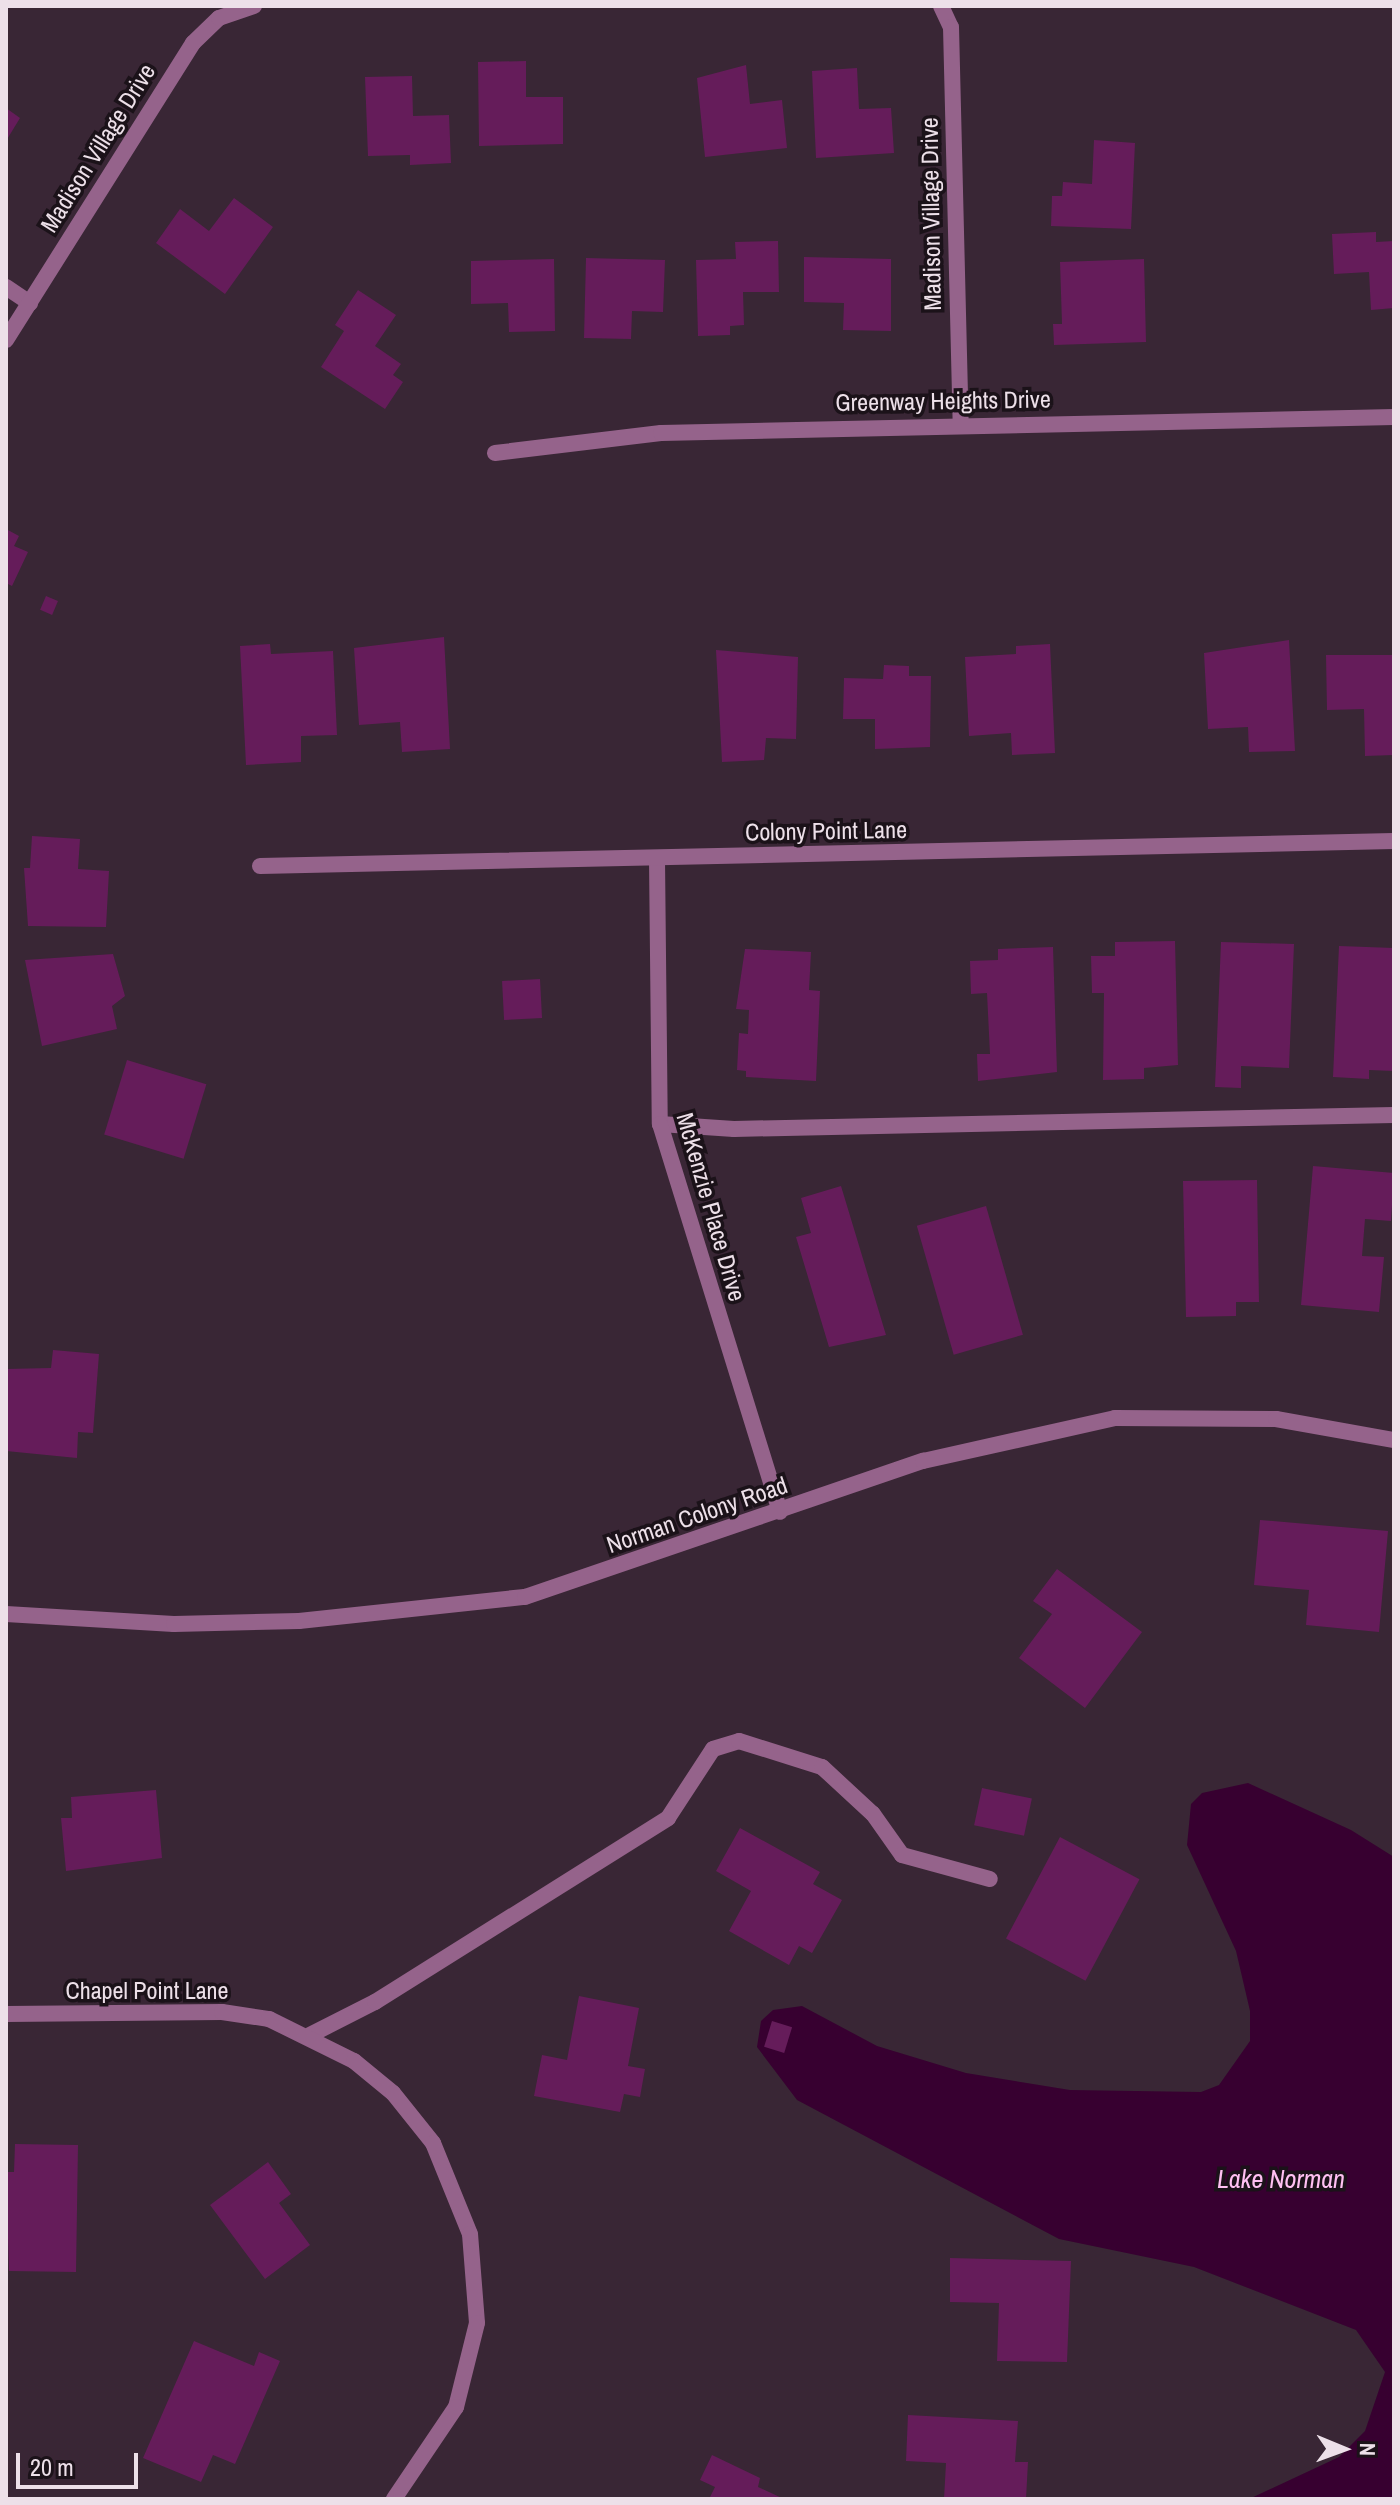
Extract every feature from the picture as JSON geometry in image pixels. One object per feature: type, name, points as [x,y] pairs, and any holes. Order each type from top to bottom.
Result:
[{"type":"street","name":"Madison Village Drive","points":[[6,340],[193,43],[219,18],[254,6]]},
{"type":"street","name":"Madison Village Drive","points":[[941,6],[951,27],[961,423]]},
{"type":"street","points":[[6,287],[30,303]]},
{"type":"street","name":"Greenway Heights Drive","points":[[495,453],[581,438],[961,423],[1394,417]]},
{"type":"street","name":"Colony Point Lane","points":[[260,866],[1394,841]]},
{"type":"street","name":"McKenzie Place Drive","points":[[657,859],[660,1124],[780,1512]]},
{"type":"street","points":[[660,1124],[749,1129],[1394,1115]]},
{"type":"street","name":"Norman Colony Road","points":[[6,1614],[174,1624],[446,1609],[573,1584],[923,1461],[1115,1418],[1276,1419],[1394,1440]]},
{"type":"street","points":[[310,2035],[375,2002],[668,1818],[713,1749],[739,1741],[822,1767],[873,1814],[902,1855],[990,1879]]},
{"type":"street","name":"Chapel Point Lane","points":[[6,2014],[222,2012],[269,2019],[310,2035],[393,2093],[433,2143],[470,2234],[478,2309],[467,2368],[443,2429],[394,2499]]},
{"type":"water","name":"Lake Norman","points":[[1248,1783],[1351,1830],[1394,1857],[1394,2499],[1249,2499],[1339,2457],[1365,2431],[1385,2372],[1356,2330],[1194,2267],[1059,2239],[797,2100],[757,2047],[761,2021],[773,2010],[802,2006],[877,2046],[966,2073],[1070,2090],[1201,2092],[1219,2085],[1250,2041],[1250,2011],[1236,1951],[1187,1845],[1191,1804],[1202,1793]]},
{"type":"building","points":[[526,61],[526,97],[563,97],[563,144],[479,146],[478,62]]},
{"type":"building","points":[[746,65],[750,104],[782,100],[787,148],[705,157],[697,78]]},
{"type":"building","points":[[857,68],[859,109],[891,108],[894,153],[816,158],[812,71]]},
{"type":"building","points":[[412,76],[413,116],[449,115],[451,163],[410,165],[410,155],[368,156],[365,77]]},
{"type":"building","points":[[6,108],[20,118],[6,141]]},
{"type":"building","points":[[1094,140],[1135,143],[1131,229],[1051,226],[1052,196],[1062,196],[1063,182],[1092,184]]},
{"type":"building","points":[[234,198],[273,227],[225,294],[156,243],[180,209],[209,231]]},
{"type":"building","points":[[1376,232],[1376,242],[1394,241],[1394,308],[1371,310],[1369,272],[1334,274],[1332,234]]},
{"type":"building","points":[[778,241],[779,292],[743,292],[744,325],[730,326],[730,335],[698,336],[696,260],[736,259],[735,242]]},
{"type":"building","points":[[804,257],[891,259],[891,331],[843,330],[844,303],[804,302]]},
{"type":"building","points":[[586,258],[665,260],[663,312],[632,311],[631,339],[584,338]]},
{"type":"building","points":[[554,259],[555,331],[509,332],[508,303],[471,304],[471,261]]},
{"type":"building","points":[[1144,259],[1146,342],[1054,345],[1053,324],[1062,324],[1060,262]]},
{"type":"building","points":[[358,290],[396,315],[375,346],[401,364],[393,375],[403,382],[385,409],[321,367],[344,331],[335,325]]},
{"type":"building","points":[[6,529],[19,536],[14,546],[28,552],[12,586],[6,583]]},
{"type":"building","points":[[46,596],[58,601],[52,615],[40,610]]},
{"type":"building","points":[[444,637],[450,749],[402,752],[400,722],[359,725],[354,648]]},
{"type":"building","points":[[1289,640],[1295,751],[1249,752],[1248,727],[1208,729],[1204,653]]},
{"type":"building","points":[[270,644],[271,654],[333,651],[337,735],[301,736],[301,762],[246,765],[240,646]]},
{"type":"building","points":[[1050,644],[1055,753],[1012,755],[1011,733],[969,736],[965,657],[1016,654],[1016,646]]},
{"type":"building","points":[[716,650],[798,657],[796,739],[766,738],[764,760],[722,762]]},
{"type":"building","points":[[1326,655],[1394,655],[1394,755],[1365,756],[1364,709],[1327,710]]},
{"type":"building","points":[[884,665],[909,666],[909,676],[931,676],[930,747],[875,749],[875,719],[843,719],[844,678],[883,679]]},
{"type":"building","points":[[32,836],[80,839],[78,869],[109,871],[106,927],[28,926],[24,868],[30,868]]},
{"type":"building","points":[[1175,941],[1178,1065],[1144,1068],[1144,1079],[1103,1080],[1104,993],[1092,993],[1091,956],[1115,956],[1115,942]]},
{"type":"building","points":[[1221,942],[1294,944],[1289,1068],[1241,1066],[1241,1088],[1215,1087]]},
{"type":"building","points":[[1339,946],[1394,948],[1394,1071],[1369,1070],[1369,1079],[1333,1077]]},
{"type":"building","points":[[1053,947],[1057,1072],[978,1081],[977,1054],[990,1054],[987,993],[971,994],[970,961],[998,960],[998,949]]},
{"type":"building","points":[[745,949],[811,952],[809,990],[820,991],[816,1081],[746,1077],[746,1071],[737,1070],[739,1033],[748,1034],[749,1010],[736,1009]]},
{"type":"building","points":[[113,954],[125,996],[112,1006],[117,1029],[42,1046],[25,960]]},
{"type":"building","points":[[540,979],[542,1018],[504,1020],[502,981]]},
{"type":"building","points":[[127,1060],[206,1084],[184,1159],[104,1135]]},
{"type":"building","points":[[1313,1166],[1394,1173],[1391,1221],[1365,1219],[1362,1256],[1384,1257],[1379,1312],[1301,1305]]},
{"type":"building","points":[[1257,1180],[1259,1302],[1236,1302],[1236,1316],[1186,1317],[1183,1181]]},
{"type":"building","points":[[841,1186],[886,1335],[829,1347],[796,1237],[811,1233],[801,1198]]},
{"type":"building","points":[[986,1206],[1023,1335],[954,1355],[917,1226]]},
{"type":"building","points":[[53,1350],[99,1354],[93,1433],[78,1432],[77,1458],[6,1451],[6,1369],[51,1368]]},
{"type":"building","points":[[1260,1520],[1388,1531],[1379,1632],[1306,1625],[1309,1590],[1254,1585]]},
{"type":"building","points":[[1057,1569],[1142,1632],[1085,1708],[1019,1658],[1052,1614],[1033,1601]]},
{"type":"building","points":[[982,1788],[1032,1799],[1024,1836],[974,1825]]},
{"type":"building","points":[[156,1790],[162,1858],[66,1871],[61,1818],[72,1818],[71,1797]]},
{"type":"building","points":[[740,1828],[820,1872],[813,1884],[842,1900],[812,1953],[799,1946],[789,1965],[729,1931],[751,1891],[716,1871]]},
{"type":"building","points":[[1060,1837],[1139,1879],[1085,1981],[1006,1939]]},
{"type":"building","points":[[579,1996],[639,2008],[628,2066],[645,2069],[640,2097],[624,2094],[620,2112],[534,2096],[542,2055],[567,2060]]},
{"type":"building","points":[[772,2021],[792,2027],[784,2053],[764,2047]]},
{"type":"building","points":[[15,2144],[78,2145],[76,2272],[9,2271],[6,2172],[14,2172]]},
{"type":"building","points":[[268,2162],[291,2194],[279,2203],[310,2245],[265,2279],[210,2205]]},
{"type":"building","points":[[950,2258],[1071,2261],[1067,2362],[997,2361],[999,2303],[950,2302]]},
{"type":"building","points":[[194,2341],[254,2366],[259,2352],[280,2361],[235,2464],[213,2455],[201,2482],[143,2458]]},
{"type":"building","points":[[908,2415],[1018,2421],[1015,2462],[1028,2462],[1026,2499],[944,2499],[946,2463],[906,2461]]},
{"type":"building","points":[[712,2455],[760,2478],[758,2487],[784,2499],[709,2499],[715,2487],[700,2480]]}]
